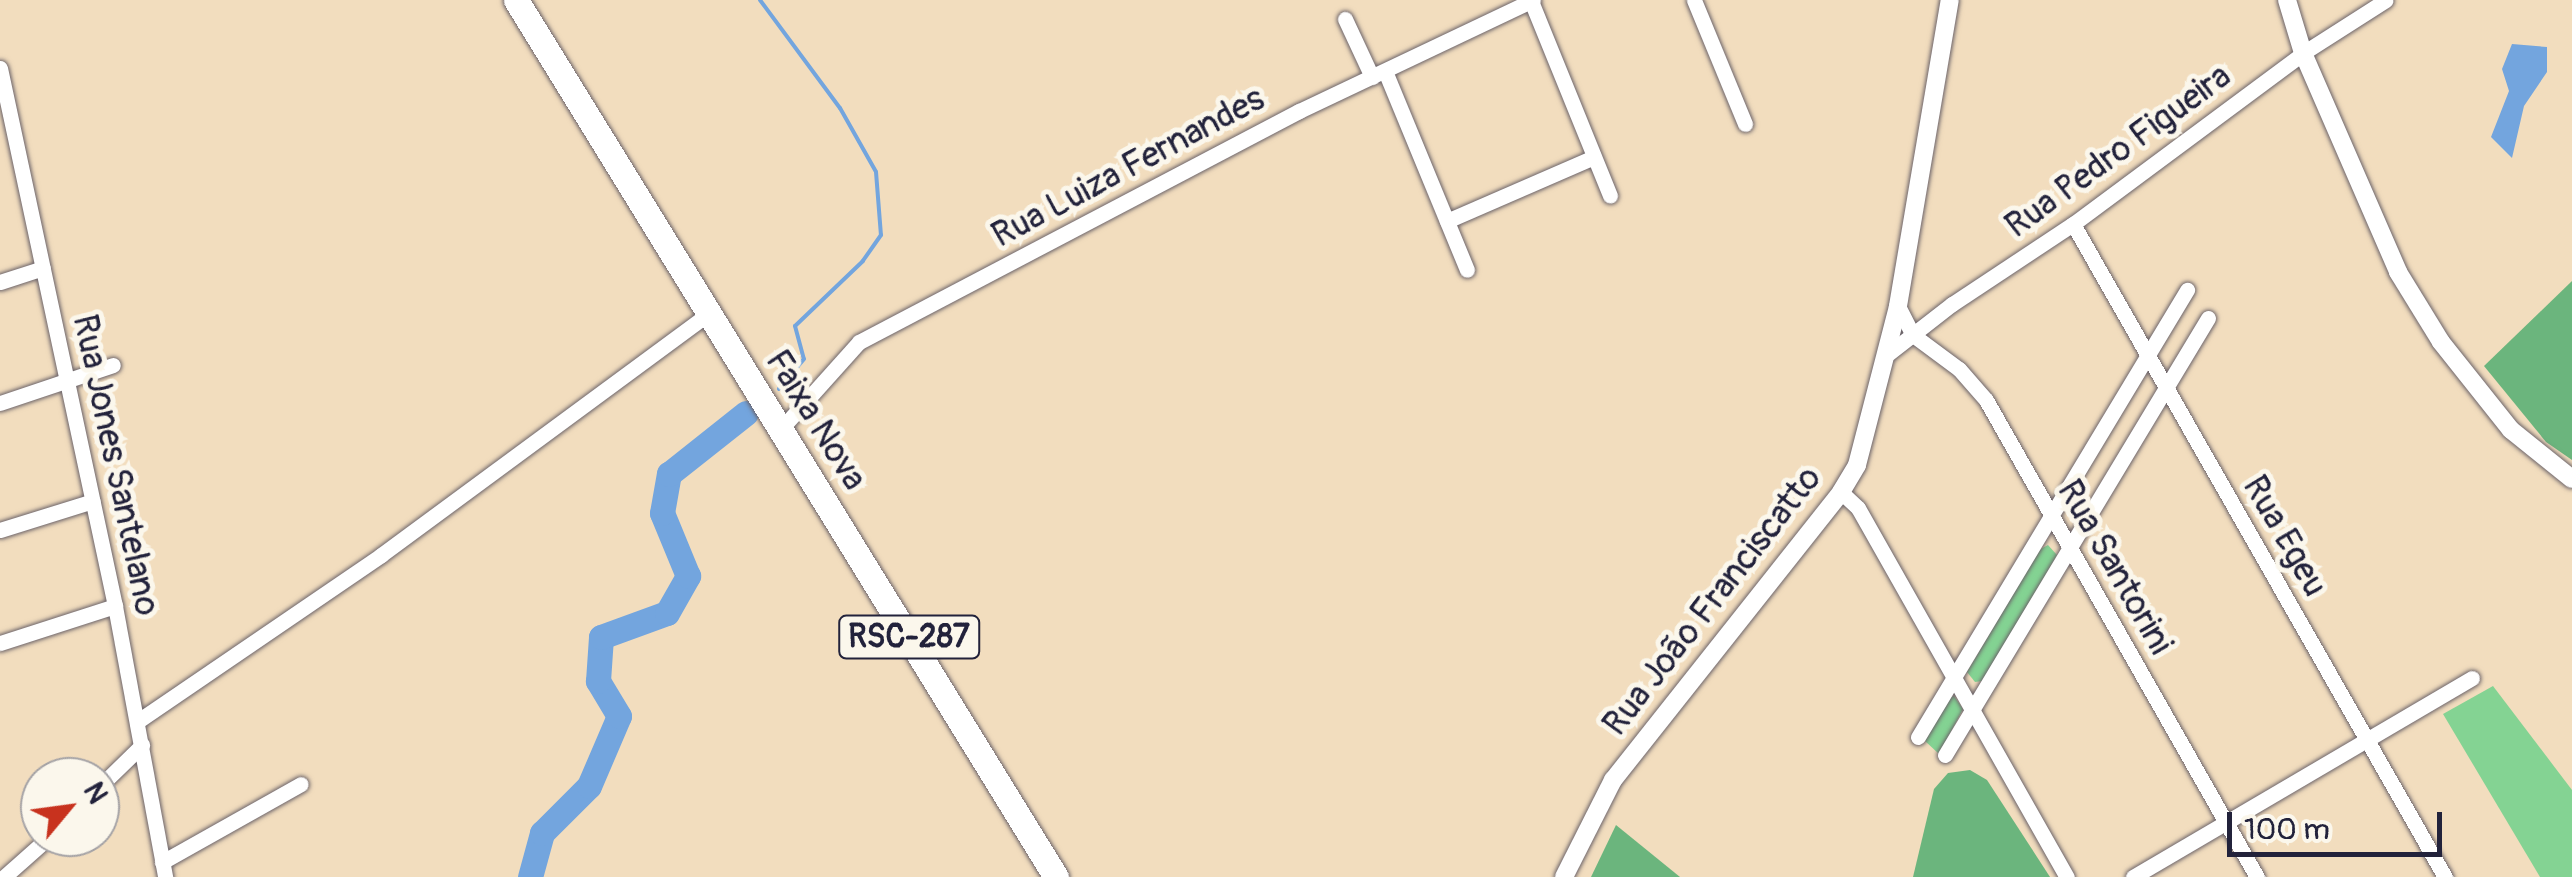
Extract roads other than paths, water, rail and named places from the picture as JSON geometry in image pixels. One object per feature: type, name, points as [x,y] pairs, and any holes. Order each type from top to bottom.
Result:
[{"type":"highway","name":"Faixa Nova","points":[[516,0],[1056,877]]},
{"type":"street","points":[[1532,0],[1610,196]]},
{"type":"street","name":"Rua Luiza Fernandes","points":[[781,429],[859,342],[1378,74],[1532,0]]},
{"type":"street","points":[[1694,0],[1744,124]]},
{"type":"street","name":"Rua João Franciscatto","points":[[1564,877],[1613,780],[1841,492],[1857,466],[1898,306],[1950,0]]},
{"type":"street","points":[[2287,0],[2303,53],[2398,272],[2441,342],[2511,430],[2572,479]]},
{"type":"street","name":"Rua Pedro Figueira","points":[[1888,353],[1952,304],[2073,224],[2303,53],[2386,0]]},
{"type":"street","points":[[1345,19],[1378,74],[1467,270]]},
{"type":"street","name":"Rua Jones Santelano","points":[[0,68],[115,606],[163,870]]},
{"type":"street","points":[[0,160],[18,155]]},
{"type":"street","points":[[1446,220],[1594,157]]},
{"type":"street","name":"Rua Egeu","points":[[2073,224],[2444,877]]},
{"type":"street","points":[[0,282],[43,268]]},
{"type":"street","points":[[1918,737],[2187,290]]},
{"type":"street","name":"Rua Santorini","points":[[1898,306],[1913,335],[1975,384],[2257,877]]},
{"type":"street","points":[[138,721],[381,555],[709,314]]},
{"type":"street","points":[[1945,755],[2208,318]]},
{"type":"street","points":[[0,403],[113,366]]},
{"type":"street","points":[[1841,492],[1858,508],[2067,877]]},
{"type":"street","points":[[0,530],[93,500]]},
{"type":"street","points":[[0,644],[115,606]]},
{"type":"street","points":[[2133,877],[2472,678]]},
{"type":"street","points":[[120,766],[142,745]]},
{"type":"street","points":[[163,870],[301,784]]},
{"type":"street","points":[[4,877],[26,857]]},
{"type":"water","points":[[2512,44],[2547,47],[2547,72],[2524,106],[2512,158],[2491,137],[2509,91],[2502,69]]},
{"type":"waterway","points":[[760,0],[840,108],[876,172],[881,235],[863,261],[795,326],[804,359],[779,389]]},
{"type":"waterway","points":[[530,877],[542,833],[589,786],[619,716],[598,681],[601,637],[667,613],[688,576],[662,513],[669,474],[746,413]]}]
